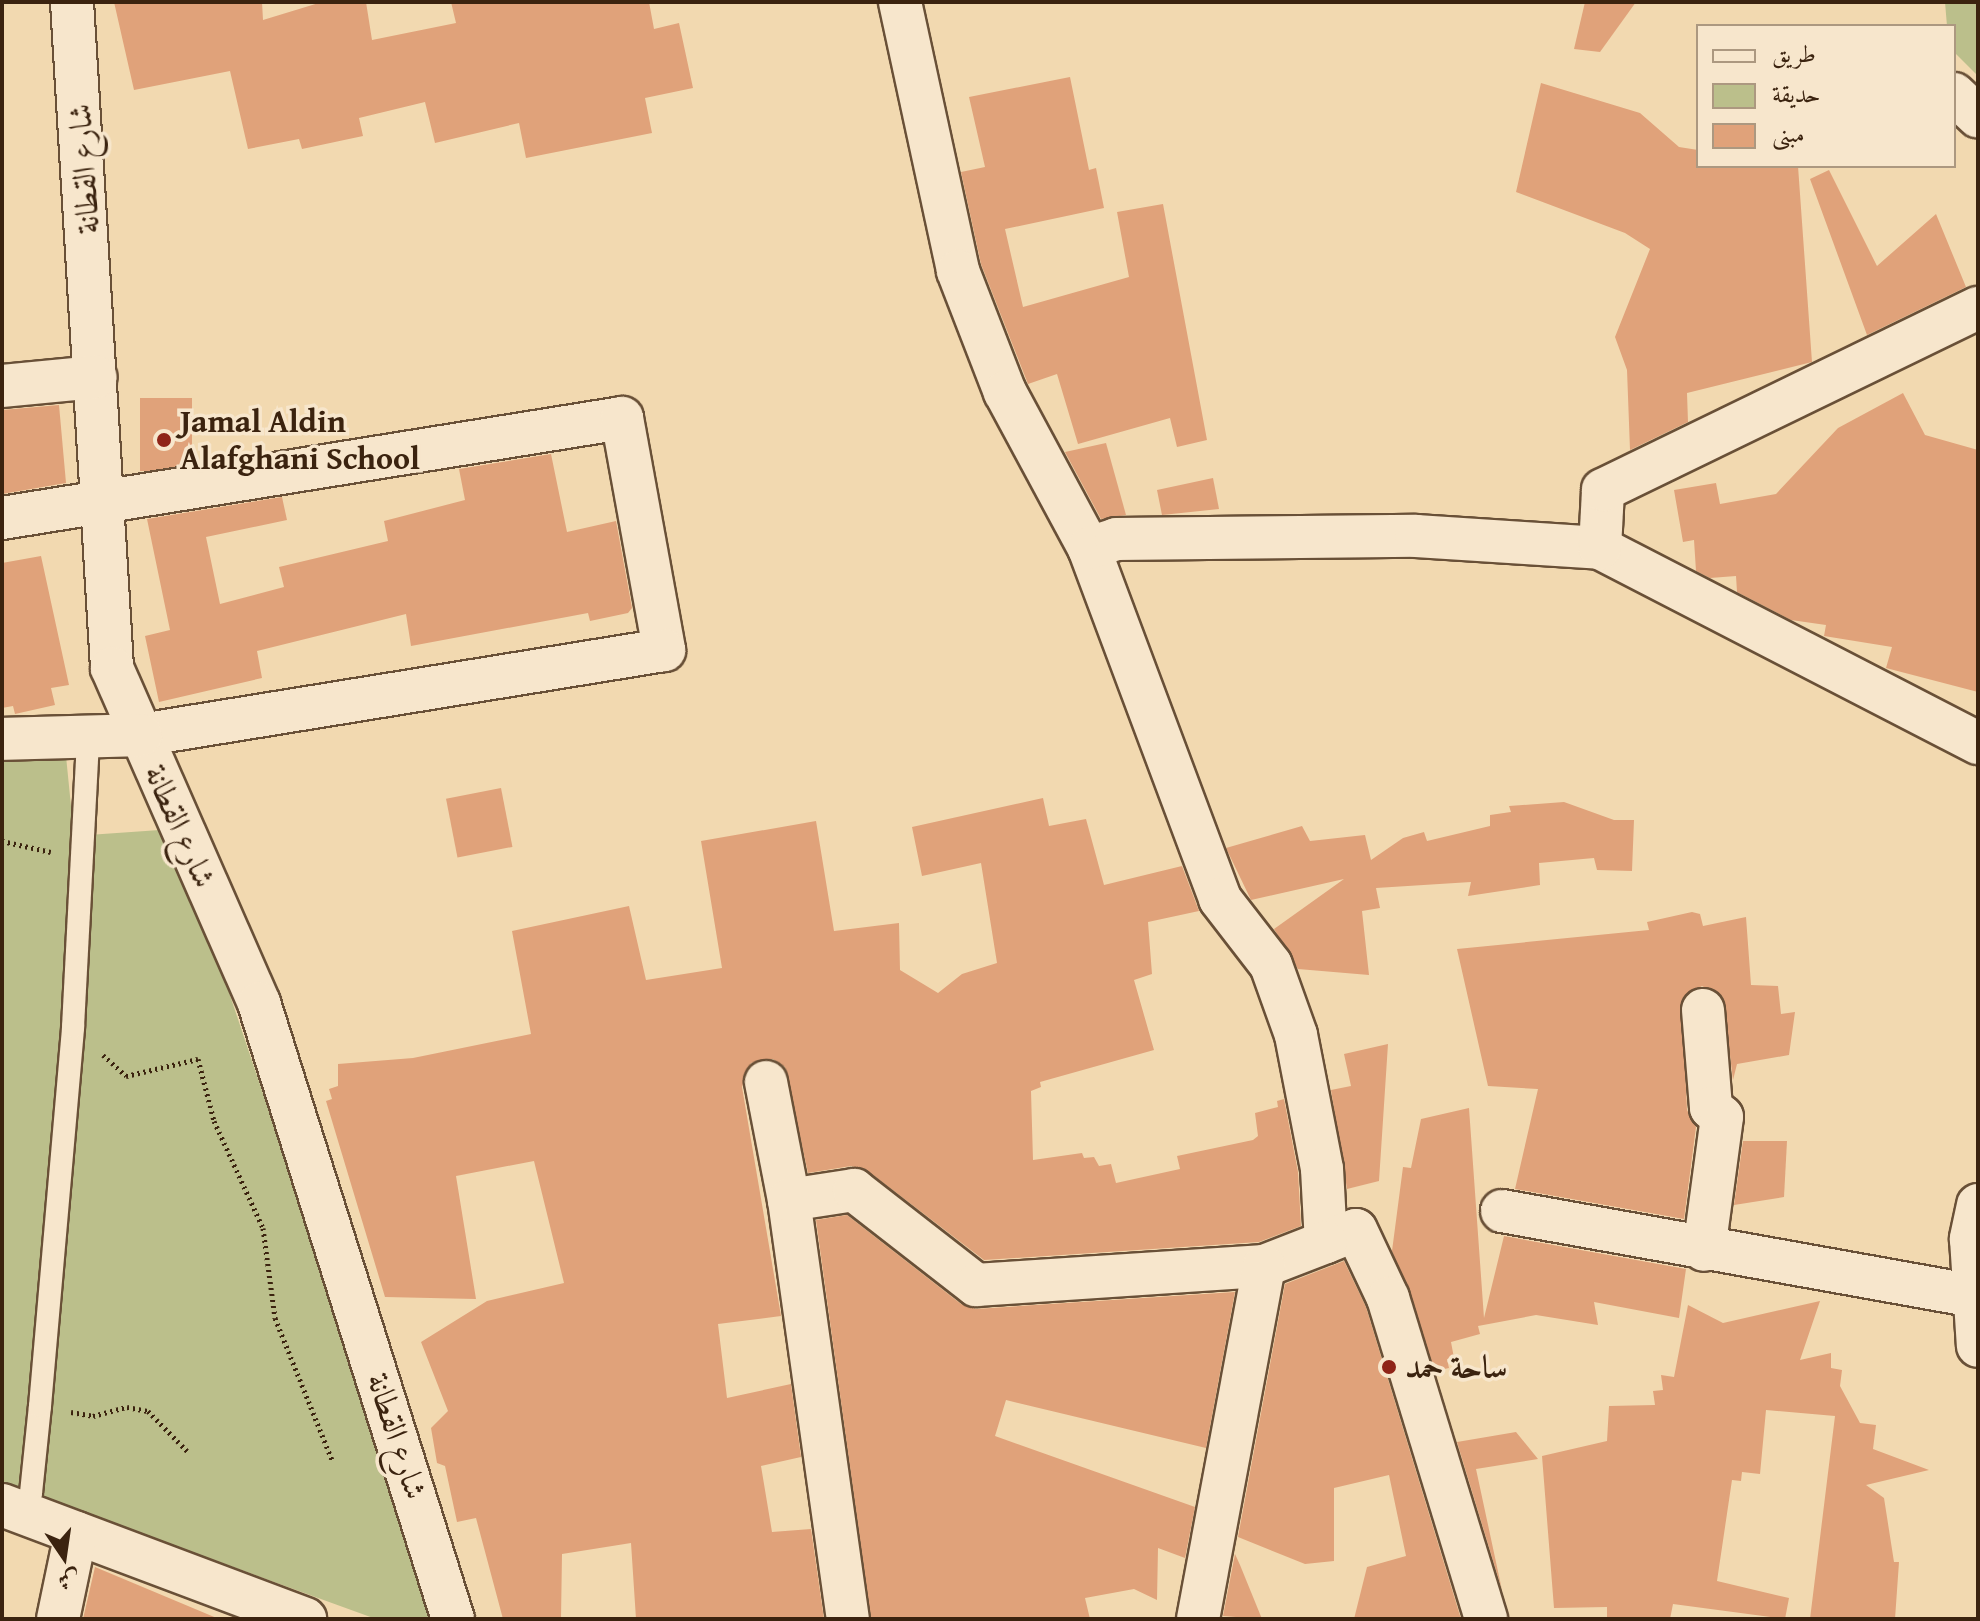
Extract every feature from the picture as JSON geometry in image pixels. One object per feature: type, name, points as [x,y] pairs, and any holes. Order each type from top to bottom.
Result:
[{"type":"street","name":"شارع القطانة","points":[[72,2],[112,668],[259,1003],[453,1619]]},
{"type":"street","points":[[900,2],[958,271],[1005,392],[1089,548],[1220,899],[1271,965],[1296,1035],[1322,1169],[1326,1242]]},
{"type":"street","points":[[1956,96],[1978,116]]},
{"type":"street","points":[[1600,548],[1603,490],[1978,308]]},
{"type":"street","points":[[2,386],[96,377]]},
{"type":"street","points":[[2,518],[622,418],[664,650],[141,735],[2,739]]},
{"type":"street","points":[[1089,548],[1116,539],[1416,536],[1600,548],[1978,743]]},
{"type":"street","points":[[1703,1010],[1711,1108],[1722,1117],[1704,1250]]},
{"type":"street","points":[[766,1082],[789,1200],[848,1619]]},
{"type":"street","points":[[789,1200],[854,1190],[976,1285],[1264,1266],[1356,1230],[1388,1298],[1486,1619]]},
{"type":"street","points":[[1978,1205],[1971,1239],[1978,1346]]},
{"type":"street","points":[[1502,1211],[1704,1250],[1975,1296]]},
{"type":"street","points":[[1198,1619],[1264,1266]]},
{"type":"street","points":[[12,1509],[305,1619]]},
{"type":"street","points":[[58,1619],[76,1533]]},
{"type":"lane","points":[[12,1509],[31,1493],[40,1406],[73,1027],[88,737]]},
{"type":"path","points":[[2,841],[21,850],[83,856]]},
{"type":"path","points":[[73,1027],[126,1076],[198,1059],[214,1121],[263,1228],[275,1318],[333,1462]]},
{"type":"path","points":[[40,1406],[93,1416],[127,1407],[148,1411],[187,1451]]},
{"type":"green space","points":[[1945,2],[1978,2],[1978,76],[1956,54],[1956,24],[1947,24]]},
{"type":"green space","points":[[66,756],[74,836],[174,829],[349,1349],[432,1619],[376,1619],[2,1483],[2,762]]},
{"type":"building","points":[[114,2],[262,2],[263,20],[322,2],[366,2],[372,40],[456,23],[451,2],[649,2],[654,29],[679,23],[693,88],[645,98],[652,133],[526,158],[519,123],[435,143],[425,102],[359,118],[363,136],[302,149],[299,139],[248,149],[230,71],[134,90]]},
{"type":"building","points":[[1585,2],[1636,2],[1600,52],[1574,49]]},
{"type":"building","points":[[1070,77],[1089,170],[1096,168],[1104,208],[1005,229],[1023,307],[1129,277],[1117,212],[1163,204],[1207,440],[1177,447],[1170,418],[1078,444],[1057,374],[1028,384],[981,264],[961,172],[985,167],[969,97]]},
{"type":"building","points":[[1541,83],[1640,113],[1679,147],[1696,150],[1696,168],[1798,168],[1812,362],[1687,393],[1688,422],[1630,450],[1627,370],[1615,337],[1650,249],[1625,233],[1516,192]]},
{"type":"building","points":[[1829,170],[1877,266],[1936,214],[1966,287],[1867,335],[1810,179]]},
{"type":"building","points":[[1903,393],[1925,435],[1978,450],[1978,692],[1886,668],[1892,647],[1824,636],[1826,625],[1791,620],[1737,592],[1736,576],[1710,578],[1696,571],[1694,540],[1683,542],[1674,490],[1716,483],[1720,504],[1776,494],[1838,428]]},
{"type":"building","points":[[140,398],[192,398],[192,471],[140,471]]},
{"type":"building","points":[[59,405],[66,483],[2,494],[2,410]]},
{"type":"building","points":[[1106,443],[1126,515],[1101,519],[1065,452]]},
{"type":"building","points":[[551,454],[567,532],[616,521],[632,608],[628,613],[590,621],[588,613],[411,646],[406,614],[257,651],[262,678],[159,702],[145,636],[170,630],[147,519],[282,497],[287,520],[206,537],[220,604],[284,587],[279,567],[388,541],[384,521],[465,500],[459,469]]},
{"type":"building","points":[[1213,478],[1219,509],[1162,515],[1157,490]]},
{"type":"building","points":[[41,556],[69,685],[51,688],[55,705],[15,714],[13,706],[2,708],[2,563]]},
{"type":"building","points":[[501,788],[512,847],[457,858],[446,799]]},
{"type":"building","points":[[1043,798],[1049,826],[1086,819],[1104,885],[1182,866],[1199,911],[1148,922],[1152,974],[1134,980],[1154,1050],[1040,1082],[1041,1087],[1031,1091],[1033,1160],[1082,1153],[1084,1158],[1094,1157],[1099,1166],[1111,1164],[1116,1183],[1180,1169],[1177,1156],[1253,1140],[1258,1136],[1255,1113],[1278,1107],[1277,1101],[1284,1099],[1298,1172],[1301,1226],[1259,1242],[984,1260],[868,1171],[851,1166],[808,1173],[785,1067],[773,1059],[751,1063],[742,1087],[781,1316],[718,1324],[727,1398],[791,1384],[801,1457],[761,1466],[772,1532],[811,1529],[824,1619],[636,1619],[631,1543],[562,1554],[561,1619],[503,1619],[476,1518],[457,1522],[445,1466],[437,1463],[431,1428],[448,1411],[421,1342],[487,1301],[564,1283],[534,1161],[456,1176],[476,1299],[385,1297],[326,1101],[332,1099],[329,1089],[338,1086],[338,1064],[413,1058],[531,1034],[512,931],[629,906],[646,980],[722,968],[701,841],[816,821],[834,931],[899,923],[900,970],[938,993],[962,974],[997,963],[981,863],[922,876],[912,827]]},
{"type":"building","points":[[1564,802],[1614,820],[1634,820],[1632,871],[1597,870],[1594,858],[1539,863],[1540,885],[1468,896],[1471,882],[1376,888],[1380,908],[1362,911],[1369,975],[1298,969],[1274,929],[1344,879],[1251,900],[1226,848],[1302,826],[1310,841],[1365,835],[1371,860],[1403,838],[1424,832],[1427,841],[1490,826],[1490,815],[1511,812],[1509,806]]},
{"type":"building","points":[[1692,912],[1700,914],[1703,926],[1746,917],[1751,985],[1778,986],[1781,1014],[1795,1012],[1789,1055],[1737,1064],[1733,1080],[1723,997],[1702,986],[1682,999],[1687,1110],[1696,1127],[1684,1219],[1515,1189],[1538,1089],[1488,1086],[1457,949],[1649,930],[1647,922]]},
{"type":"building","points":[[1388,1044],[1379,1181],[1347,1189],[1331,1090],[1351,1086],[1344,1054]]},
{"type":"building","points":[[1469,1108],[1484,1318],[1504,1236],[1686,1269],[1679,1318],[1594,1302],[1598,1325],[1536,1315],[1478,1326],[1480,1334],[1451,1342],[1454,1358],[1447,1359],[1449,1368],[1435,1371],[1392,1251],[1403,1167],[1411,1168],[1421,1119]]},
{"type":"building","points":[[1743,1141],[1787,1141],[1784,1197],[1734,1205]]},
{"type":"building","points":[[847,1215],[961,1304],[976,1309],[1235,1292],[1206,1448],[1006,1400],[995,1436],[1195,1507],[1185,1558],[1158,1548],[1157,1600],[1134,1589],[1085,1598],[1090,1619],[871,1619],[816,1220]]},
{"type":"building","points":[[1344,1261],[1366,1307],[1461,1619],[1354,1619],[1367,1567],[1406,1556],[1389,1475],[1334,1488],[1334,1561],[1305,1564],[1238,1537],[1285,1284]]},
{"type":"building","points":[[1820,1301],[1800,1360],[1831,1353],[1831,1368],[1842,1370],[1840,1386],[1860,1423],[1876,1425],[1873,1449],[1929,1470],[1866,1485],[1884,1498],[1894,1562],[1899,1562],[1895,1619],[1810,1619],[1835,1416],[1766,1410],[1760,1474],[1742,1472],[1741,1481],[1732,1480],[1717,1581],[1789,1598],[1785,1619],[1673,1604],[1670,1619],[1607,1619],[1607,1607],[1554,1608],[1542,1456],[1607,1441],[1609,1406],[1655,1405],[1653,1391],[1663,1390],[1661,1375],[1674,1377],[1688,1305],[1723,1323]]},
{"type":"building","points":[[1516,1432],[1538,1459],[1476,1469],[1502,1590],[1457,1442]]},
{"type":"building","points":[[1235,1554],[1240,1565],[1262,1619],[1223,1616]]},
{"type":"building","points":[[95,1567],[219,1619],[83,1619]]},
{"type":"place","name":"Jamal Aldin Alafghani School","points":[[164,440]]},
{"type":"place","name":"ساحة حمد","points":[[1389,1367]]}]
